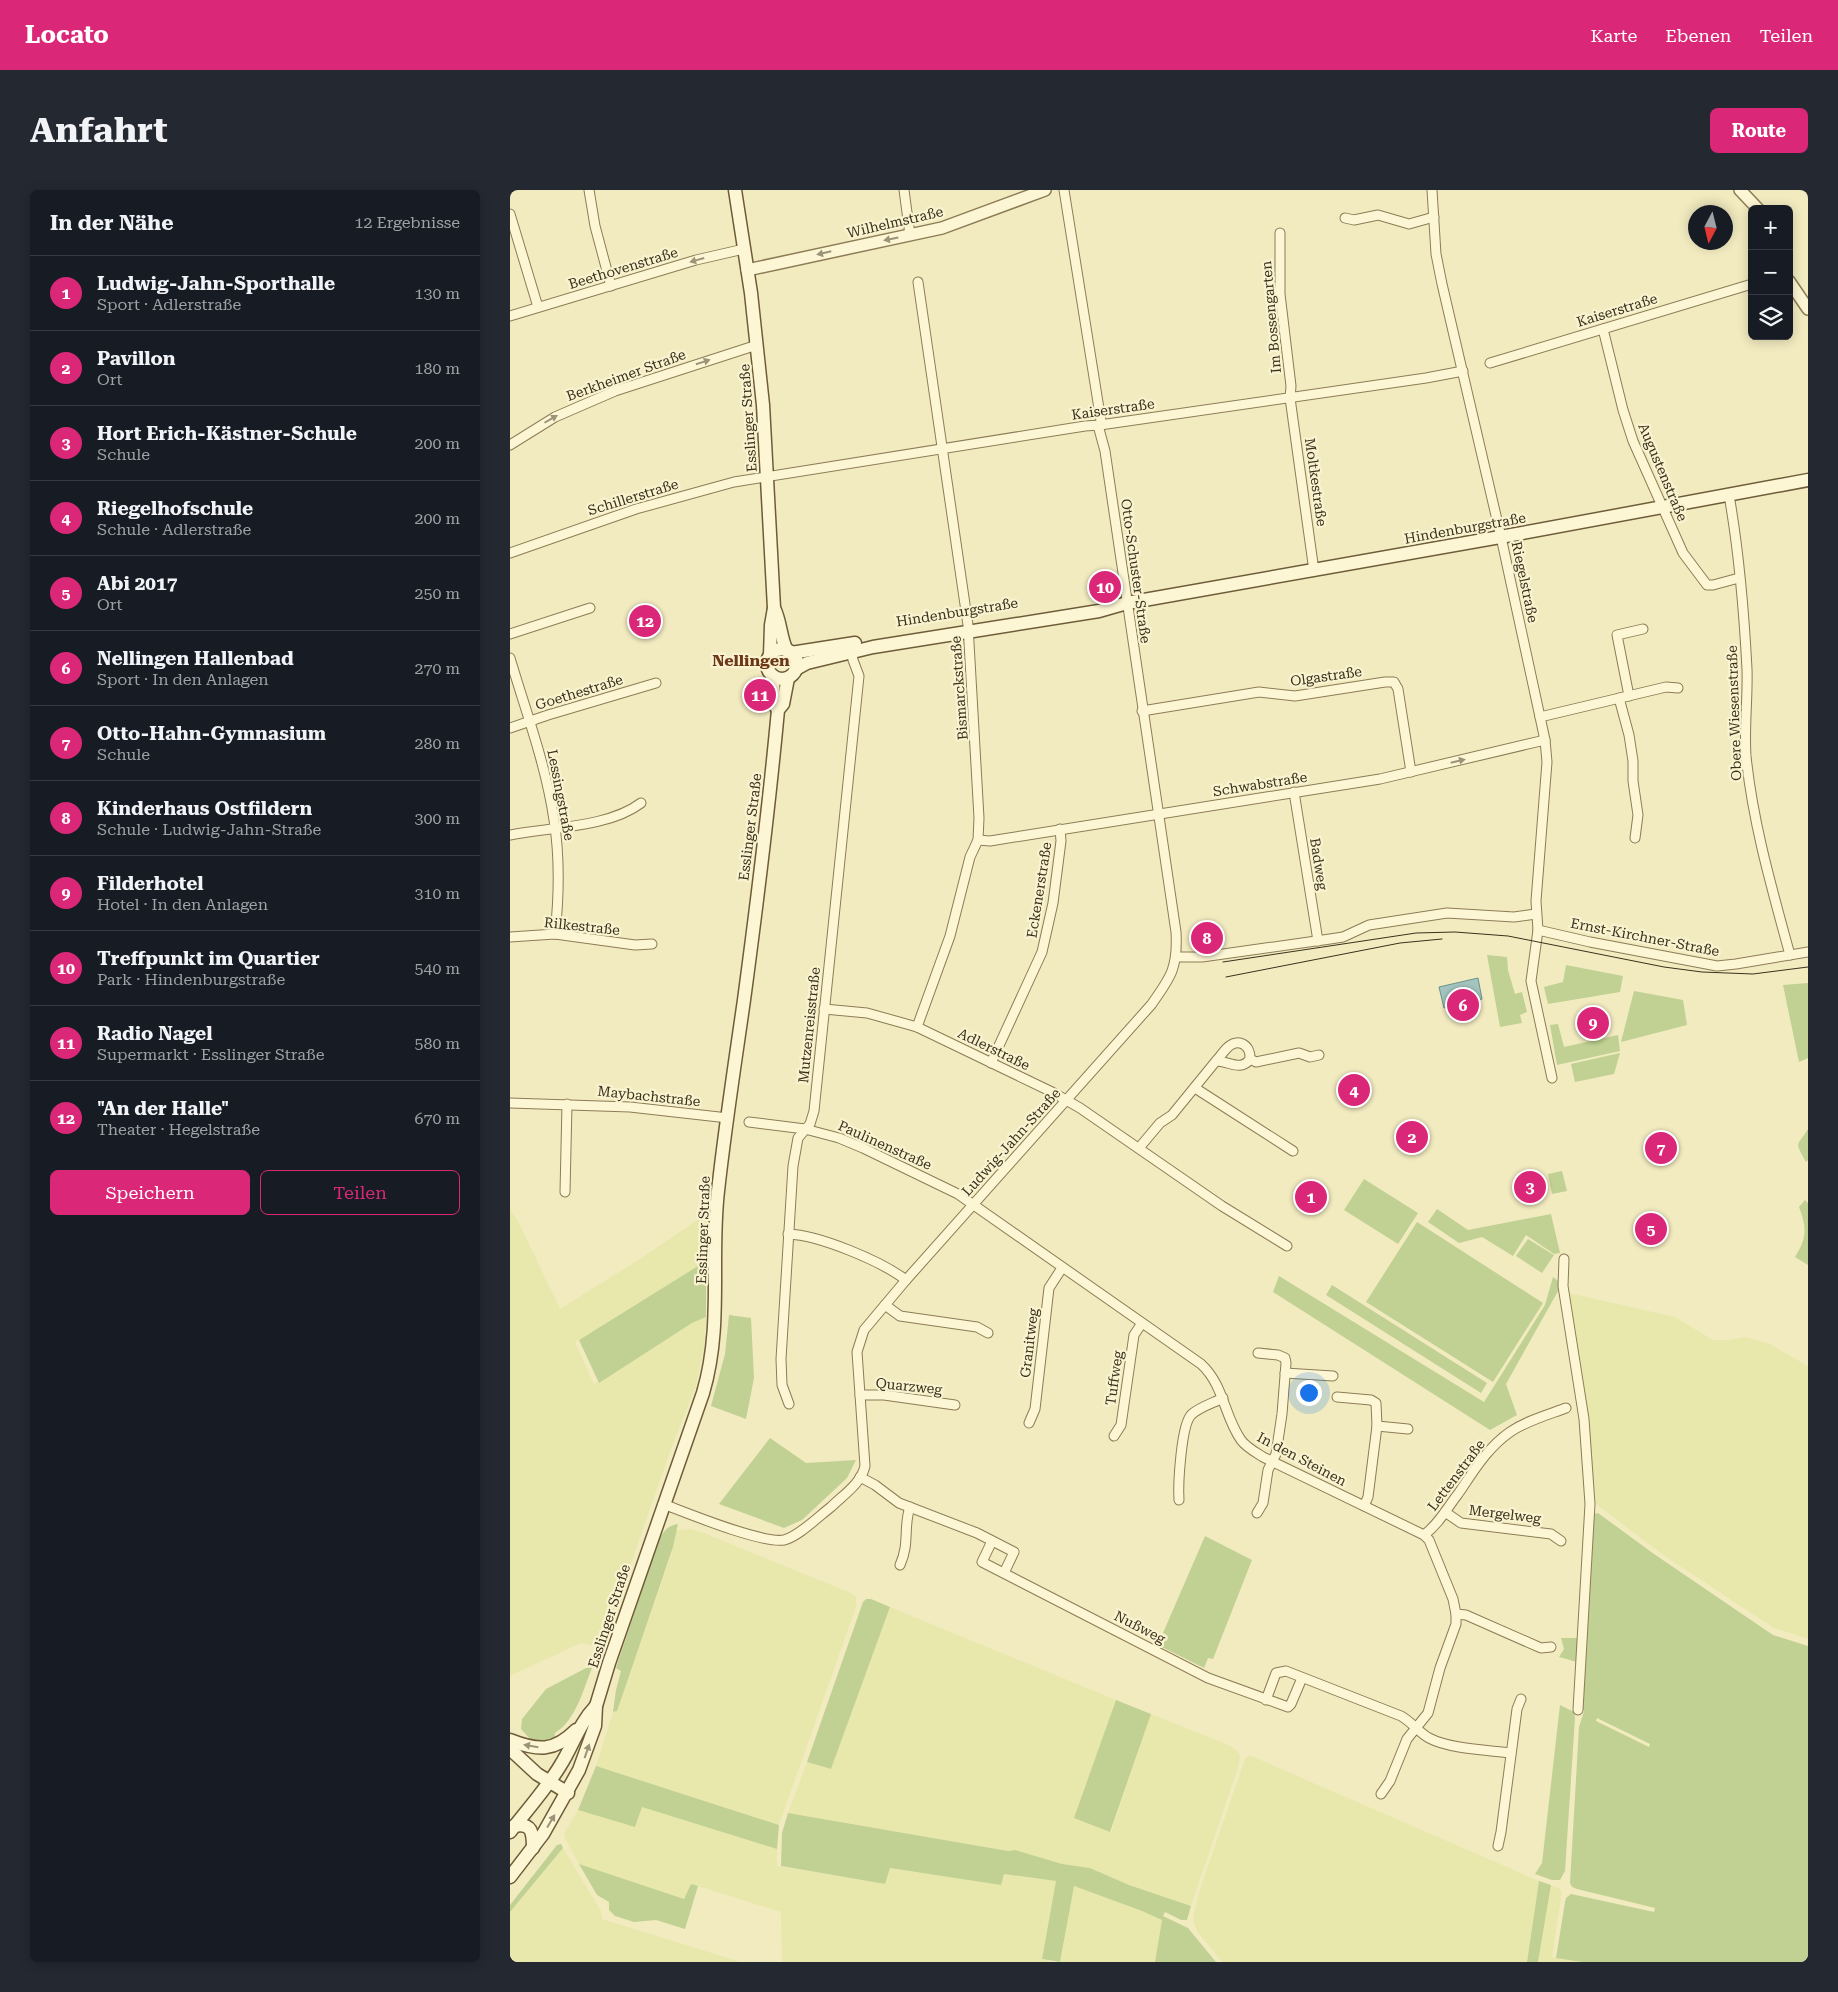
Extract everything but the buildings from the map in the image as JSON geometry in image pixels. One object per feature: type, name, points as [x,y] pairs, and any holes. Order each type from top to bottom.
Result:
[{"type":"main road","name":"Esslinger Straße","points":[[735,190],[757,345],[768,476],[769,539],[774,608],[770,625],[770,655],[767,668],[774,676],[774,704],[778,710]]},
{"type":"main road","name":"Hindenburgstraße","points":[[789,652],[851,648],[1099,605],[1127,603],[1314,571],[1808,480]]},
{"type":"main road","name":"Esslinger Straße","points":[[510,1877],[543,1834],[568,1793],[586,1753],[594,1726],[596,1706],[663,1504],[703,1393],[712,1353],[716,1320],[716,1210],[749,960],[778,710],[782,705],[796,660],[783,642],[780,620],[774,608]]},
{"type":"main road","name":"Hindenburgstraße","points":[[792,674],[807,663],[851,648]]},
{"type":"main road","points":[[770,655],[776,650],[789,652]]},
{"type":"main road","points":[[774,676],[782,679],[792,674]]},
{"type":"main road","name":"Esslinger Straße","points":[[512,1829],[549,1782],[569,1752],[580,1726],[596,1706]]},
{"type":"main road","points":[[510,1740],[528,1746],[552,1747],[562,1743],[580,1726]]},
{"type":"main road","points":[[510,1749],[524,1763],[549,1782],[568,1793]]},
{"type":"main road","points":[[512,1829],[524,1825],[529,1827],[533,1848]]},
{"type":"street","points":[[589,190],[595,226],[611,286]]},
{"type":"street","points":[[904,190],[910,235]]},
{"type":"street","name":"Wilhelmstraße","points":[[747,270],[954,224],[1045,190]]},
{"type":"street","name":"Otto-Schuster-Straße","points":[[1064,190],[1176,932],[1177,957]]},
{"type":"street","name":"Riegelstraße","points":[[1432,190],[1436,254],[1545,740],[1547,762],[1536,902],[1538,930],[1533,957],[1532,987],[1552,1078]]},
{"type":"street","points":[[1740,190],[1754,205]]},
{"type":"street","points":[[510,214],[538,307]]},
{"type":"street","points":[[1345,218],[1354,220],[1378,215],[1409,224],[1434,217]]},
{"type":"street","name":"Im Bossengarten","points":[[1280,234],[1280,294],[1291,386],[1290,398]]},
{"type":"street","name":"Beethovenstraße","points":[[510,316],[696,260],[744,249]]},
{"type":"street","name":"Bismarckstraße","points":[[917,1027],[948,943],[970,858],[978,840],[979,799],[968,628],[918,282]]},
{"type":"street","name":"Kaiserstraße","points":[[1490,363],[1748,285]]},
{"type":"street","points":[[1793,286],[1808,309]]},
{"type":"street","name":"Augustenstraße","points":[[1603,329],[1623,410],[1634,441],[1683,553],[1705,583],[1713,585],[1739,578]]},
{"type":"street","name":"Berkheimer Straße","points":[[510,445],[555,417],[615,391],[757,345]]},
{"type":"street","name":"Kaiserstraße","points":[[768,476],[1085,426],[1290,398],[1463,371]]},
{"type":"street","name":"Moltkestraße","points":[[1290,398],[1314,571]]},
{"type":"street","name":"Schillerstraße","points":[[510,553],[636,509],[718,485],[768,476]]},
{"type":"street","name":"Obere Wiesenstraße","points":[[1730,495],[1745,636],[1746,754],[1755,821],[1790,955]]},
{"type":"street","points":[[510,634],[590,608]]},
{"type":"street","points":[[1629,696],[1617,634],[1643,629]]},
{"type":"street","name":"Mutzenreisstraße","points":[[789,1404],[782,1385],[781,1359],[788,1276],[788,1234],[793,1166],[798,1138],[812,1120],[814,1111],[859,676],[851,648]]},
{"type":"street","name":"Lessingstraße","points":[[510,658],[530,721],[555,828],[558,880],[555,934]]},
{"type":"street","name":"Goethestraße","points":[[510,728],[656,682]]},
{"type":"street","name":"Olgastraße","points":[[1142,711],[1259,692],[1295,696],[1394,682],[1398,690],[1411,772]]},
{"type":"street","points":[[1540,717],[1666,687],[1678,688]]},
{"type":"street","points":[[1619,698],[1629,735],[1633,761],[1638,815],[1635,838]]},
{"type":"street","name":"Schwabstraße","points":[[978,840],[990,840],[1158,814],[1411,772],[1545,740]]},
{"type":"street","name":"Badweg","points":[[1294,792],[1318,941]]},
{"type":"street","points":[[510,834],[579,825],[629,810],[641,803]]},
{"type":"street","name":"Eckenerstraße","points":[[992,1063],[1042,952],[1054,894],[1061,841],[1060,829]]},
{"type":"street","points":[[1177,957],[1202,957],[1344,937],[1369,926],[1446,913],[1514,917],[1536,914]]},
{"type":"street","name":"Ernst-Kirchner-Straße","points":[[1538,930],[1709,965],[1730,965],[1808,952]]},
{"type":"street","name":"Rilkestraße","points":[[510,937],[555,934],[635,945],[652,944]]},
{"type":"street","name":"Ludwig-Jahn-Straße","points":[[860,1477],[865,1462],[857,1352],[868,1324],[1151,1005],[1164,988],[1177,957]]},
{"type":"street","name":"Adlerstraße","points":[[824,1008],[867,1013],[917,1027],[1067,1100],[1222,1206],[1287,1246]]},
{"type":"street","points":[[1138,1148],[1160,1123],[1172,1115],[1226,1048],[1239,1042],[1249,1048],[1250,1059],[1247,1064],[1241,1066],[1224,1061],[1216,1061]]},
{"type":"street","points":[[1250,1059],[1256,1062],[1300,1053],[1310,1057],[1319,1055]]},
{"type":"street","points":[[1195,1088],[1293,1151]]},
{"type":"street","name":"Maybachstraße","points":[[510,1103],[630,1107],[728,1118]]},
{"type":"street","points":[[565,1192],[567,1104]]},
{"type":"street","name":"Paulinenstraße","points":[[749,1122],[805,1129],[839,1138],[958,1194],[974,1204]]},
{"type":"street","name":"In den Steinen","points":[[974,1204],[1209,1372],[1223,1398],[1242,1442],[1272,1461],[1424,1535]]},
{"type":"street","points":[[788,1234],[816,1238],[851,1252],[898,1274],[906,1280]]},
{"type":"street","points":[[1564,1259],[1563,1286],[1584,1419],[1590,1504],[1578,1710]]},
{"type":"street","name":"Granitweg","points":[[1029,1423],[1035,1409],[1049,1288],[1062,1268]]},
{"type":"street","points":[[885,1305],[900,1316],[977,1327],[988,1333]]},
{"type":"street","name":"Tuffweg","points":[[1114,1436],[1121,1425],[1134,1335],[1142,1323]]},
{"type":"street","points":[[1257,1513],[1263,1503],[1268,1470],[1276,1454],[1282,1414],[1285,1373],[1285,1358],[1258,1352]]},
{"type":"street","points":[[1285,1373],[1333,1376]]},
{"type":"street","name":"Quarzweg","points":[[860,1395],[884,1396],[955,1405]]},
{"type":"street","points":[[1337,1397],[1371,1400],[1376,1403],[1377,1426],[1368,1497],[1364,1506]]},
{"type":"street","points":[[1179,1500],[1181,1459],[1187,1419],[1192,1414],[1223,1398]]},
{"type":"street","name":"Lettenstraße","points":[[1424,1535],[1439,1521],[1482,1459],[1498,1442],[1510,1432],[1529,1421],[1566,1408]]},
{"type":"street","points":[[1377,1426],[1408,1429]]},
{"type":"street","points":[[663,1504],[753,1535],[771,1540],[784,1540],[792,1537],[823,1514],[853,1487],[860,1477],[875,1485],[894,1500],[1014,1552],[1004,1573]]},
{"type":"street","points":[[900,1565],[906,1550],[907,1515],[910,1507]]},
{"type":"street","name":"Mergelweg","points":[[1445,1512],[1461,1523],[1551,1534],[1561,1541]]},
{"type":"street","points":[[1381,1794],[1390,1781],[1407,1739],[1428,1713],[1440,1668],[1452,1636],[1456,1614],[1448,1584],[1432,1546],[1424,1535]]},
{"type":"street","name":"Nußweg","points":[[992,1541],[982,1562],[1208,1678],[1288,1707],[1302,1678]]},
{"type":"street","points":[[1456,1614],[1466,1614],[1541,1648],[1552,1648]]},
{"type":"street","points":[[1266,1700],[1276,1673],[1286,1671],[1401,1716],[1417,1727],[1424,1735],[1434,1740],[1457,1746],[1511,1753]]},
{"type":"street","points":[[1498,1846],[1517,1709],[1521,1699]]},
{"type":"green space","points":[[1114,578],[1116,593],[1096,596],[1094,581]]},
{"type":"green space","points":[[1487,955],[1507,957],[1508,970],[1515,994],[1522,992],[1527,1012],[1520,1015],[1522,1023],[1500,1027]]},
{"type":"green space","points":[[1566,965],[1623,976],[1620,992],[1548,1004],[1544,987],[1563,982]]},
{"type":"green space","points":[[1808,983],[1808,1058],[1799,1062],[1783,985]]},
{"type":"green space","points":[[1634,991],[1683,1000],[1687,1025],[1621,1042]]},
{"type":"green space","points":[[1558,1024],[1564,1047],[1618,1035],[1620,1051],[1557,1065],[1550,1025]]},
{"type":"green space","points":[[1620,1053],[1614,1074],[1575,1082],[1571,1064]]},
{"type":"green space","points":[[1808,1129],[1808,1160],[1806,1162],[1798,1144]]},
{"type":"green space","points":[[1562,1171],[1567,1191],[1552,1194],[1548,1174]]},
{"type":"green space","points":[[1364,1179],[1418,1213],[1398,1244],[1344,1210]]},
{"type":"green space","points":[[1805,1200],[1808,1203],[1808,1265],[1795,1257],[1804,1238],[1804,1227],[1799,1207]]},
{"type":"green space","points":[[510,1209],[518,1221],[560,1309],[640,1259],[706,1214],[706,1261],[575,1342],[594,1384],[692,1323],[706,1317],[704,1347],[696,1386],[671,1449],[600,1647],[581,1643],[510,1676]]},
{"type":"green space","points":[[1437,1209],[1468,1230],[1551,1214],[1560,1253],[1554,1254],[1526,1235],[1513,1256],[1482,1237],[1459,1243],[1428,1222]]},
{"type":"green space","points":[[1417,1222],[1543,1303],[1493,1382],[1366,1302]]},
{"type":"green space","points":[[1528,1239],[1554,1255],[1542,1273],[1516,1256]]},
{"type":"green space","points":[[706,1261],[706,1317],[692,1323],[599,1383],[579,1340]]},
{"type":"green space","points":[[1279,1276],[1484,1402],[1545,1305],[1553,1277],[1562,1284],[1506,1384],[1517,1415],[1490,1430],[1273,1292]]},
{"type":"green space","points":[[1332,1285],[1487,1383],[1481,1393],[1326,1295]]},
{"type":"green space","points":[[1569,1293],[1675,1317],[1713,1340],[1746,1337],[1770,1344],[1808,1366],[1808,1639],[1774,1628],[1663,1555],[1596,1504]]},
{"type":"green space","points":[[729,1315],[751,1318],[754,1378],[746,1419],[711,1406],[725,1354]]},
{"type":"green space","points":[[770,1438],[806,1463],[856,1460],[847,1478],[802,1520],[784,1528],[719,1504]]},
{"type":"green space","points":[[1598,1513],[1654,1554],[1773,1635],[1808,1646],[1808,1962],[1582,1962],[1556,1958],[1565,1902],[1566,1898],[1571,1894],[1654,1912],[1655,1908],[1577,1889],[1572,1887],[1570,1883],[1579,1727],[1584,1711],[1581,1707],[1593,1514]],"holes":[[[1597,1718],[1650,1744],[1649,1747],[1596,1721]]]},
{"type":"green space","points":[[678,1524],[673,1547],[625,1688],[617,1711],[613,1712],[621,1671],[616,1668],[657,1545],[662,1534],[667,1529]]},
{"type":"green space","points":[[691,1529],[851,1593],[856,1597],[856,1607],[779,1825],[596,1766],[613,1712],[617,1711],[671,1555],[676,1530]]},
{"type":"green space","points":[[1205,1536],[1252,1560],[1213,1659],[1208,1658],[1204,1668],[1162,1647],[1167,1635],[1163,1633]]},
{"type":"green space","points":[[866,1599],[871,1599],[890,1607],[831,1769],[807,1762],[863,1602]]},
{"type":"green space","points":[[890,1607],[1116,1700],[1075,1818],[1111,1832],[1151,1714],[1231,1746],[1238,1752],[1240,1756],[1238,1768],[1191,1906],[1129,1885],[1090,1868],[1062,1864],[1015,1850],[1008,1851],[788,1813],[807,1762],[831,1769]]},
{"type":"green space","points":[[1561,1638],[1579,1638],[1577,1662],[1559,1657],[1564,1649]]},
{"type":"green space","points":[[588,1667],[592,1668],[574,1713],[555,1733],[554,1739],[541,1741],[530,1739],[521,1729],[522,1719],[546,1689]]},
{"type":"green space","points":[[1116,1700],[1151,1714],[1110,1832],[1074,1818]]},
{"type":"green space","points":[[1560,1705],[1574,1712],[1575,1718],[1565,1871],[1560,1880],[1552,1880],[1535,1874],[1542,1863]]},
{"type":"green space","points":[[1249,1755],[1539,1881],[1527,1962],[1222,1962],[1197,1931],[1193,1916],[1201,1886],[1245,1759]]},
{"type":"green space","points":[[596,1766],[779,1825],[777,1849],[642,1807],[635,1827],[578,1810]]},
{"type":"green space","points":[[642,1806],[777,1849],[777,1866],[885,1884],[890,1868],[1000,1884],[1003,1874],[1056,1881],[1042,1959],[1052,1962],[782,1962],[781,1912],[691,1884],[684,1899],[579,1864],[564,1834],[578,1810],[635,1827]]},
{"type":"green space","points":[[788,1813],[1008,1851],[1015,1850],[1062,1864],[1090,1868],[1129,1885],[1191,1906],[1187,1920],[1181,1920],[1165,1912],[1163,1916],[1188,1928],[1216,1962],[1155,1962],[1162,1920],[1074,1886],[1060,1962],[1042,1959],[1056,1881],[1004,1874],[1001,1885],[890,1868],[885,1884],[781,1866],[782,1833]]},
{"type":"green space","points":[[561,1844],[563,1848],[510,1912],[510,1905],[557,1845]]},
{"type":"green space","points":[[563,1848],[601,1911],[602,1919],[741,1962],[510,1962],[510,1912]]},
{"type":"green space","points":[[579,1864],[684,1899],[691,1884],[698,1886],[685,1929],[656,1920],[634,1922],[615,1916],[609,1910],[609,1902],[597,1895]]},
{"type":"green space","points":[[1539,1881],[1551,1885],[1538,1962],[1527,1962]]},
{"type":"green space","points":[[1551,1885],[1562,1892],[1552,1957],[1582,1962],[1538,1962]]},
{"type":"green space","points":[[1073,1886],[1162,1920],[1155,1962],[1060,1962]]},
{"type":"water","points":[[1478,978],[1482,999],[1444,1008],[1439,987]]},
{"type":"tram line","points":[[1223,962],[1416,933],[1455,932],[1508,936],[1664,967],[1702,972],[1753,974],[1808,967]]},
{"type":"tram line","points":[[1226,977],[1400,943],[1442,939]]},
{"type":"place","name":"Treffpunkt im Quartier","points":[[1105,587]]},
{"type":"place","name":"\"An der Halle\"","points":[[645,621]]},
{"type":"place","name":"Radio Nagel","points":[[760,695]]},
{"type":"place","name":"Kinderhaus Ostfildern","points":[[1207,938]]},
{"type":"place","name":"Nellingen Hallenbad","points":[[1463,1005]]},
{"type":"place","name":"Filderhotel","points":[[1593,1023]]},
{"type":"place","name":"Riegelhofschule","points":[[1354,1090]]},
{"type":"place","name":"Pavillon","points":[[1412,1137]]},
{"type":"place","name":"Otto-Hahn-Gymnasium","points":[[1661,1148]]},
{"type":"place","name":"Hort Erich-Kästner-Schule","points":[[1530,1187]]},
{"type":"place","name":"Ludwig-Jahn-Sporthalle","points":[[1311,1197]]},
{"type":"place","name":"Abi 2017","points":[[1651,1229]]},
{"type":"district","name":"Nellingen","points":[[751,660]]}]
